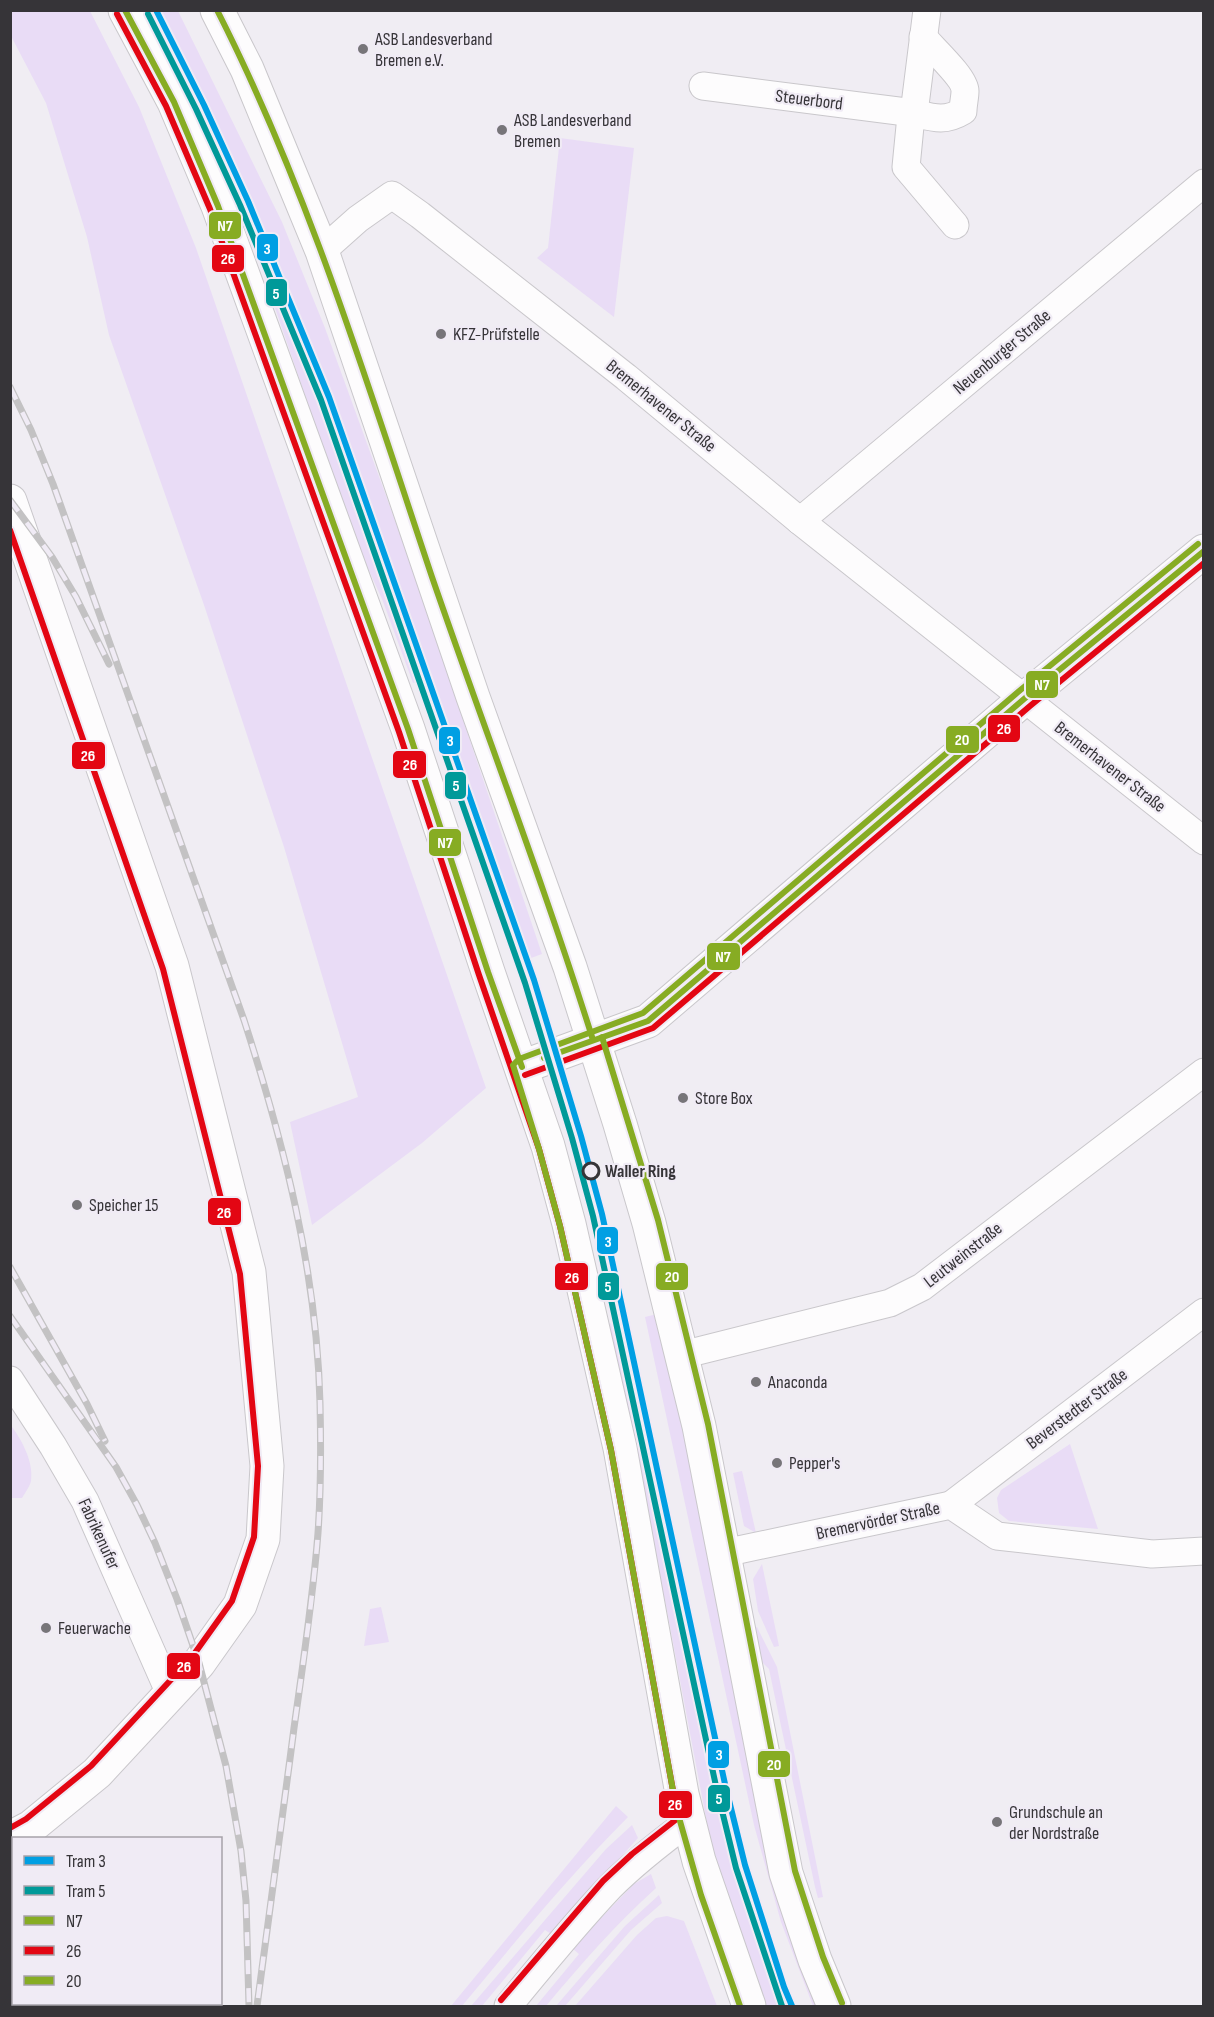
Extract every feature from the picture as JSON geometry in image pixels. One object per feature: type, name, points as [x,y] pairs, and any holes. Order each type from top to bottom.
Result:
[{"type":"main road","points":[[126,10],[174,102],[218,206],[408,729],[548,1146],[620,1448],[675,1764],[688,1822],[749,2007]]},
{"type":"main road","points":[[217,10],[247,69],[322,251],[473,697],[570,967],[620,1124],[649,1223],[699,1426],[786,1874],[815,1960],[834,2007]]},
{"type":"main road","points":[[10,501],[172,966],[249,1272],[267,1466],[263,1539],[240,1605],[199,1663],[171,1696],[97,1773],[31,1827],[10,1838]]},
{"type":"main road","points":[[522,1067],[648,1020],[1024,699],[1203,551]]},
{"type":"street","points":[[927,10],[906,167],[955,225]]},
{"type":"street","name":"Steuerbord","points":[[704,86],[915,113],[929,117],[951,118],[963,111],[965,89],[960,76],[923,37]]},
{"type":"street","name":"Neuenburger Straße","points":[[800,521],[1203,183]]},
{"type":"street","name":"Bremerhavener Straße","points":[[322,251],[358,219],[392,195],[626,377],[800,521],[1203,841]]},
{"type":"street","name":"Leutweinstraße","points":[[682,1355],[890,1303],[922,1287],[1203,1072]]},
{"type":"street","name":"Beverstedter Straße","points":[[951,1506],[1203,1312]]},
{"type":"street","name":"Fabrikenufer","points":[[10,1380],[53,1446],[85,1502],[171,1696]]},
{"type":"street","name":"Bremervörder Straße","points":[[724,1553],[951,1506],[998,1536],[1152,1554],[1203,1551]]},
{"type":"street","points":[[508,2007],[573,1927],[611,1886],[688,1822]]},
{"type":"shaded area","points":[[10,11],[90,11],[139,107],[196,248],[486,1088],[422,1143],[312,1225],[290,1122],[358,1097],[284,847],[204,605],[109,335],[87,237],[46,103],[11,36]]},
{"type":"shaded area","points":[[149,11],[178,11],[282,222],[325,328],[405,548],[542,954],[520,962],[423,680],[413,683],[382,599],[354,538],[229,174]]},
{"type":"shaded area","points":[[560,138],[634,148],[614,317],[537,258],[548,248]]},
{"type":"shaded area","points":[[657,1314],[695,1485],[819,2006],[813,2006],[781,1922],[754,1825],[645,1317]]},
{"type":"shaded area","points":[[618,1322],[728,1832],[757,1930],[786,2006],[765,2006],[712,1850],[667,1611],[607,1324]]},
{"type":"shaded area","points":[[10,1424],[22,1443],[31,1466],[31,1481],[22,1498],[11,1498]]},
{"type":"shaded area","points":[[1070,1444],[1098,1529],[1009,1521],[999,1513],[997,1498],[1001,1490]]},
{"type":"shaded area","points":[[742,1471],[756,1533],[744,1526],[733,1473]]},
{"type":"shaded area","points":[[762,1564],[779,1646],[774,1647],[758,1611],[753,1579]]},
{"type":"shaded area","points":[[381,1607],[389,1642],[364,1646],[370,1609]]},
{"type":"shaded area","points":[[757,1627],[777,1667],[823,1897],[818,1898],[815,1887],[769,1669],[756,1656],[752,1629]]},
{"type":"shaded area","points":[[616,1806],[628,1817],[563,1886],[462,2006],[451,2006]]},
{"type":"shaded area","points":[[632,1825],[638,1838],[551,1934],[545,1930],[482,2006],[471,2006],[606,1849]]},
{"type":"shaded area","points":[[651,1874],[656,1888],[599,1945],[546,2006],[536,2006],[579,1954],[572,1948],[634,1884]]},
{"type":"shaded area","points":[[659,1895],[662,1903],[631,1930],[565,2006],[556,2006],[625,1926]]},
{"type":"shaded area","points":[[667,1916],[684,1921],[717,2006],[575,2006],[637,1935],[656,1918]]},
{"type":"railway","points":[[10,387],[53,484],[244,1020],[285,1161],[305,1257],[318,1354],[320,1403],[318,1533],[308,1630],[257,2006]]},
{"type":"railway","points":[[10,500],[52,557],[76,597],[109,664]]},
{"type":"railway","points":[[10,1267],[87,1404],[105,1441]]},
{"type":"railway","points":[[10,1316],[116,1467],[155,1543],[177,1599],[199,1663],[226,1766],[241,1851],[246,1901],[249,2006]]},
{"type":"tram line","name":"3","points":[[156,10],[204,105],[248,201],[329,397],[534,980],[602,1214],[725,1784],[745,1865],[792,2006]]},
{"type":"tram line","name":"5","points":[[148,14],[196,109],[240,205],[321,400],[525,983],[593,1216],[716,1786],[736,1868],[782,2006]]},
{"type":"transit line","name":"N7","points":[[125,10],[174,102],[218,206],[408,729],[488,972],[522,1067]]},
{"type":"transit line","name":"N7","points":[[217,10],[280,148],[335,290],[593,1040]]},
{"type":"transit line","name":"26","points":[[117,14],[166,106],[210,209],[399,732],[539,1149],[560,1226],[611,1450],[678,1818],[632,1854],[603,1881],[501,2000]]},
{"type":"transit line","name":"26","points":[[10,530],[163,969],[240,1274],[258,1466],[254,1537],[232,1601],[192,1657],[91,1766],[26,1819],[10,1828]]},
{"type":"transit line","name":"20","points":[[740,2006],[701,1895],[676,1807],[611,1450],[560,1226],[513,1065],[519,1059],[643,1013],[1018,692],[1198,544]]},
{"type":"transit line","name":"N7","points":[[544,1058],[648,1021],[1024,699],[1204,551]]},
{"type":"transit line","name":"26","points":[[525,1075],[653,1028],[1030,706],[1204,563]]},
{"type":"transit line","name":"20","points":[[602,1037],[658,1220],[708,1424],[795,1871],[823,1957],[842,2003]]},
{"type":"place","name":"ASB Landesverband Bremen e.V.","points":[[363,49]]},
{"type":"place","name":"ASB Landesverband Bremen","points":[[502,130]]},
{"type":"place","name":"KFZ-Prüfstelle","points":[[441,334]]},
{"type":"place","name":"Store Box","points":[[683,1098]]},
{"type":"place","name":"Waller Ring","points":[[591,1171]]},
{"type":"place","name":"Speicher 15","points":[[77,1205]]},
{"type":"place","name":"Anaconda","points":[[756,1382]]},
{"type":"place","name":"Pepper's","points":[[777,1463]]},
{"type":"place","name":"Feuerwache","points":[[46,1628]]},
{"type":"place","name":"Grundschule an der Nordstraße","points":[[997,1822]]}]
